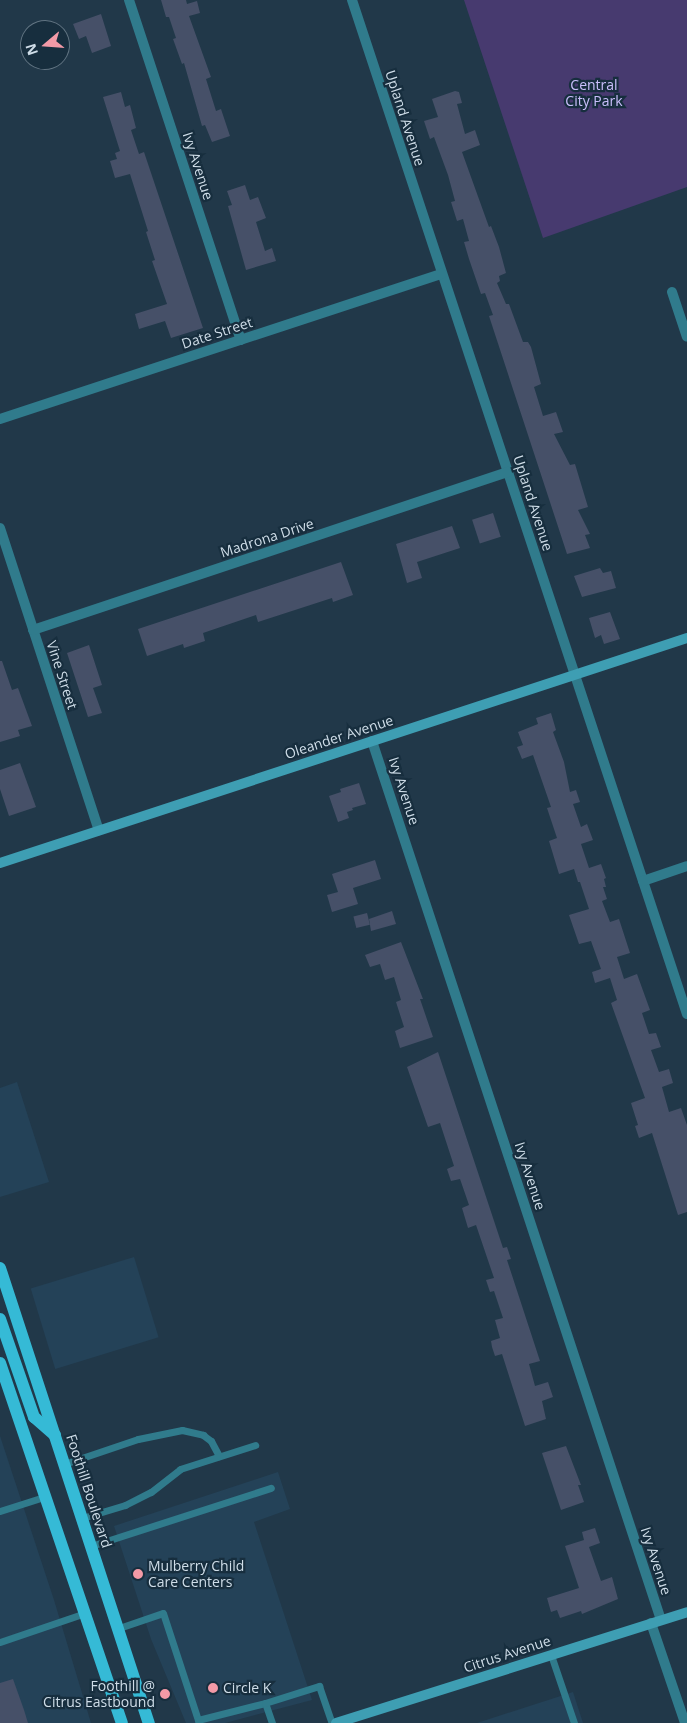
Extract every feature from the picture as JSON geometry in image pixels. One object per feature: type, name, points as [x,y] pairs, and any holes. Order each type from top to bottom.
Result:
[{"type":"main road","name":"Foothill Boulevard","points":[[0,1268],[149,1723]]},
{"type":"main road","points":[[0,1320],[34,1417],[54,1435]]},
{"type":"main road","points":[[0,1363],[122,1723]]},
{"type":"street","name":"Ivy Avenue","points":[[129,0],[241,340]]},
{"type":"street","name":"Upland Avenue","points":[[352,0],[687,1014]]},
{"type":"street","name":"Date Street","points":[[0,419],[442,274]]},
{"type":"street","points":[[672,292],[687,337]]},
{"type":"street","name":"Madrona Drive","points":[[33,630],[508,472]]},
{"type":"street","name":"Vine Street","points":[[0,528],[99,830]]},
{"type":"street","name":"Oleander Avenue","points":[[0,863],[687,638]]},
{"type":"street","name":"Ivy Avenue","points":[[372,741],[656,1621],[685,1723]]},
{"type":"street","points":[[643,881],[687,866]]},
{"type":"street","name":"Citrus Avenue","points":[[336,1723],[363,1719],[551,1655],[687,1612]]},
{"type":"lane","points":[[64,1464],[138,1439],[182,1430],[203,1435],[211,1441],[219,1456]]},
{"type":"lane","points":[[82,1518],[125,1505],[150,1492],[180,1469],[255,1445]]},
{"type":"lane","points":[[91,1546],[271,1488]]},
{"type":"lane","points":[[0,1512],[44,1497]]},
{"type":"lane","points":[[0,1642],[85,1613]]},
{"type":"lane","points":[[119,1628],[163,1613],[198,1720],[265,1703],[320,1686],[332,1723]]},
{"type":"lane","points":[[551,1655],[574,1723]]},
{"type":"lane","points":[[265,1703],[272,1723]]},
{"type":"shaded area","points":[[17,1082],[49,1182],[0,1197],[0,1088]]},
{"type":"shaded area","points":[[134,1257],[159,1337],[55,1369],[31,1289]]},
{"type":"shaded area","points":[[0,1436],[54,1600],[91,1723],[0,1723]]},
{"type":"shaded area","points":[[278,1472],[290,1509],[254,1522],[312,1700],[225,1723],[186,1723],[151,1639],[114,1526]]},
{"type":"shaded area","points":[[573,1692],[583,1723],[477,1723]]},
{"type":"green space","name":"Central City Park","points":[[464,0],[687,0],[687,187],[543,238]]},
{"type":"building","points":[[161,0],[186,0],[187,4],[197,1],[200,13],[189,16],[211,77],[206,79],[216,111],[221,109],[230,136],[212,142],[205,125],[202,126],[184,63],[182,64],[173,39],[176,38],[169,17],[166,17]]},
{"type":"building","points":[[101,14],[111,46],[92,53],[86,36],[79,39],[73,24]]},
{"type":"building","points":[[455,91],[459,92],[462,103],[457,104],[465,134],[475,130],[480,145],[462,152],[489,227],[491,226],[499,247],[506,273],[499,276],[500,281],[497,283],[506,304],[509,304],[523,342],[528,342],[531,347],[541,384],[534,387],[543,416],[556,412],[563,432],[554,434],[570,465],[575,464],[588,507],[578,510],[590,534],[585,535],[590,548],[567,554],[489,316],[493,315],[485,293],[481,294],[469,259],[464,242],[469,241],[463,219],[457,221],[451,202],[455,201],[448,175],[434,137],[430,139],[424,121],[438,117],[432,99]]},
{"type":"building","points":[[121,92],[125,107],[130,105],[136,128],[131,130],[139,154],[144,152],[203,328],[171,338],[165,321],[139,329],[135,314],[167,304],[152,261],[155,260],[146,232],[148,231],[130,174],[115,178],[110,161],[117,159],[115,153],[120,151],[103,97]]},
{"type":"building","points":[[245,185],[250,200],[258,197],[266,218],[256,222],[265,251],[272,248],[276,261],[246,270],[228,206],[232,205],[227,191]]},
{"type":"building","points":[[493,513],[501,537],[480,544],[472,520]]},
{"type":"building","points":[[452,526],[460,548],[417,562],[422,578],[407,583],[396,544]]},
{"type":"building","points":[[341,562],[353,595],[333,602],[332,598],[258,622],[256,615],[203,633],[205,641],[184,648],[183,644],[147,656],[138,629]]},
{"type":"building","points":[[600,568],[603,573],[611,571],[616,588],[582,597],[574,576]]},
{"type":"building","points":[[610,612],[620,639],[604,644],[601,635],[595,638],[589,618]]},
{"type":"building","points":[[89,645],[102,685],[93,688],[102,713],[88,717],[67,653]]},
{"type":"building","points":[[0,661],[2,661],[12,690],[18,688],[32,726],[18,730],[20,736],[0,742]]},
{"type":"building","points":[[551,713],[556,730],[553,732],[564,762],[570,792],[576,790],[580,802],[573,804],[581,827],[587,824],[593,840],[581,844],[589,868],[601,864],[606,878],[604,879],[606,887],[603,887],[607,899],[602,901],[610,922],[619,919],[630,953],[617,957],[624,979],[637,974],[650,1010],[642,1013],[649,1034],[656,1033],[661,1047],[651,1050],[659,1072],[669,1069],[673,1083],[662,1087],[669,1112],[681,1108],[687,1125],[687,1212],[678,1215],[652,1133],[639,1138],[635,1126],[638,1125],[631,1103],[645,1098],[611,1003],[617,1000],[610,978],[595,983],[592,972],[601,969],[591,941],[579,944],[569,915],[589,909],[580,882],[578,882],[574,869],[559,874],[549,841],[557,838],[547,808],[551,807],[533,755],[522,759],[517,747],[523,745],[518,732],[538,724],[536,718]]},
{"type":"building","points":[[20,763],[36,807],[9,816],[0,789],[0,770]]},
{"type":"building","points":[[359,783],[366,804],[352,808],[353,810],[347,812],[349,818],[338,822],[329,796],[341,792],[340,789]]},
{"type":"building","points":[[375,860],[381,879],[353,888],[358,904],[332,912],[327,895],[338,892],[332,874]]},
{"type":"building","points":[[392,911],[396,924],[371,931],[369,919]]},
{"type":"building","points":[[367,913],[370,925],[356,928],[353,916]]},
{"type":"building","points":[[401,942],[423,999],[420,999],[433,1037],[400,1048],[395,1031],[404,1027],[396,1002],[401,1000],[394,977],[385,980],[380,964],[370,967],[365,955]]},
{"type":"building","points":[[438,1052],[503,1248],[507,1247],[511,1259],[507,1260],[540,1361],[529,1364],[535,1386],[548,1382],[553,1397],[542,1401],[546,1419],[525,1426],[502,1354],[495,1356],[492,1347],[491,1341],[500,1338],[495,1320],[503,1318],[494,1291],[490,1292],[486,1280],[494,1278],[476,1225],[468,1228],[462,1208],[469,1205],[460,1179],[451,1181],[447,1169],[454,1166],[440,1123],[428,1127],[407,1067]]},
{"type":"building","points":[[566,1446],[581,1485],[578,1485],[584,1502],[561,1510],[542,1453]]},
{"type":"building","points":[[595,1528],[600,1543],[589,1547],[601,1581],[612,1577],[618,1599],[582,1614],[581,1611],[560,1618],[557,1610],[551,1612],[547,1598],[579,1588],[565,1546],[584,1540],[582,1532]]},
{"type":"building","points":[[13,1679],[28,1723],[0,1723],[0,1683]]},
{"type":"place","name":"Mulberry Child Care Centers","points":[[138,1574]]},
{"type":"place","name":"Circle K","points":[[213,1688]]},
{"type":"place","name":"Foothill @ Citrus Eastbound","points":[[165,1694]]}]
